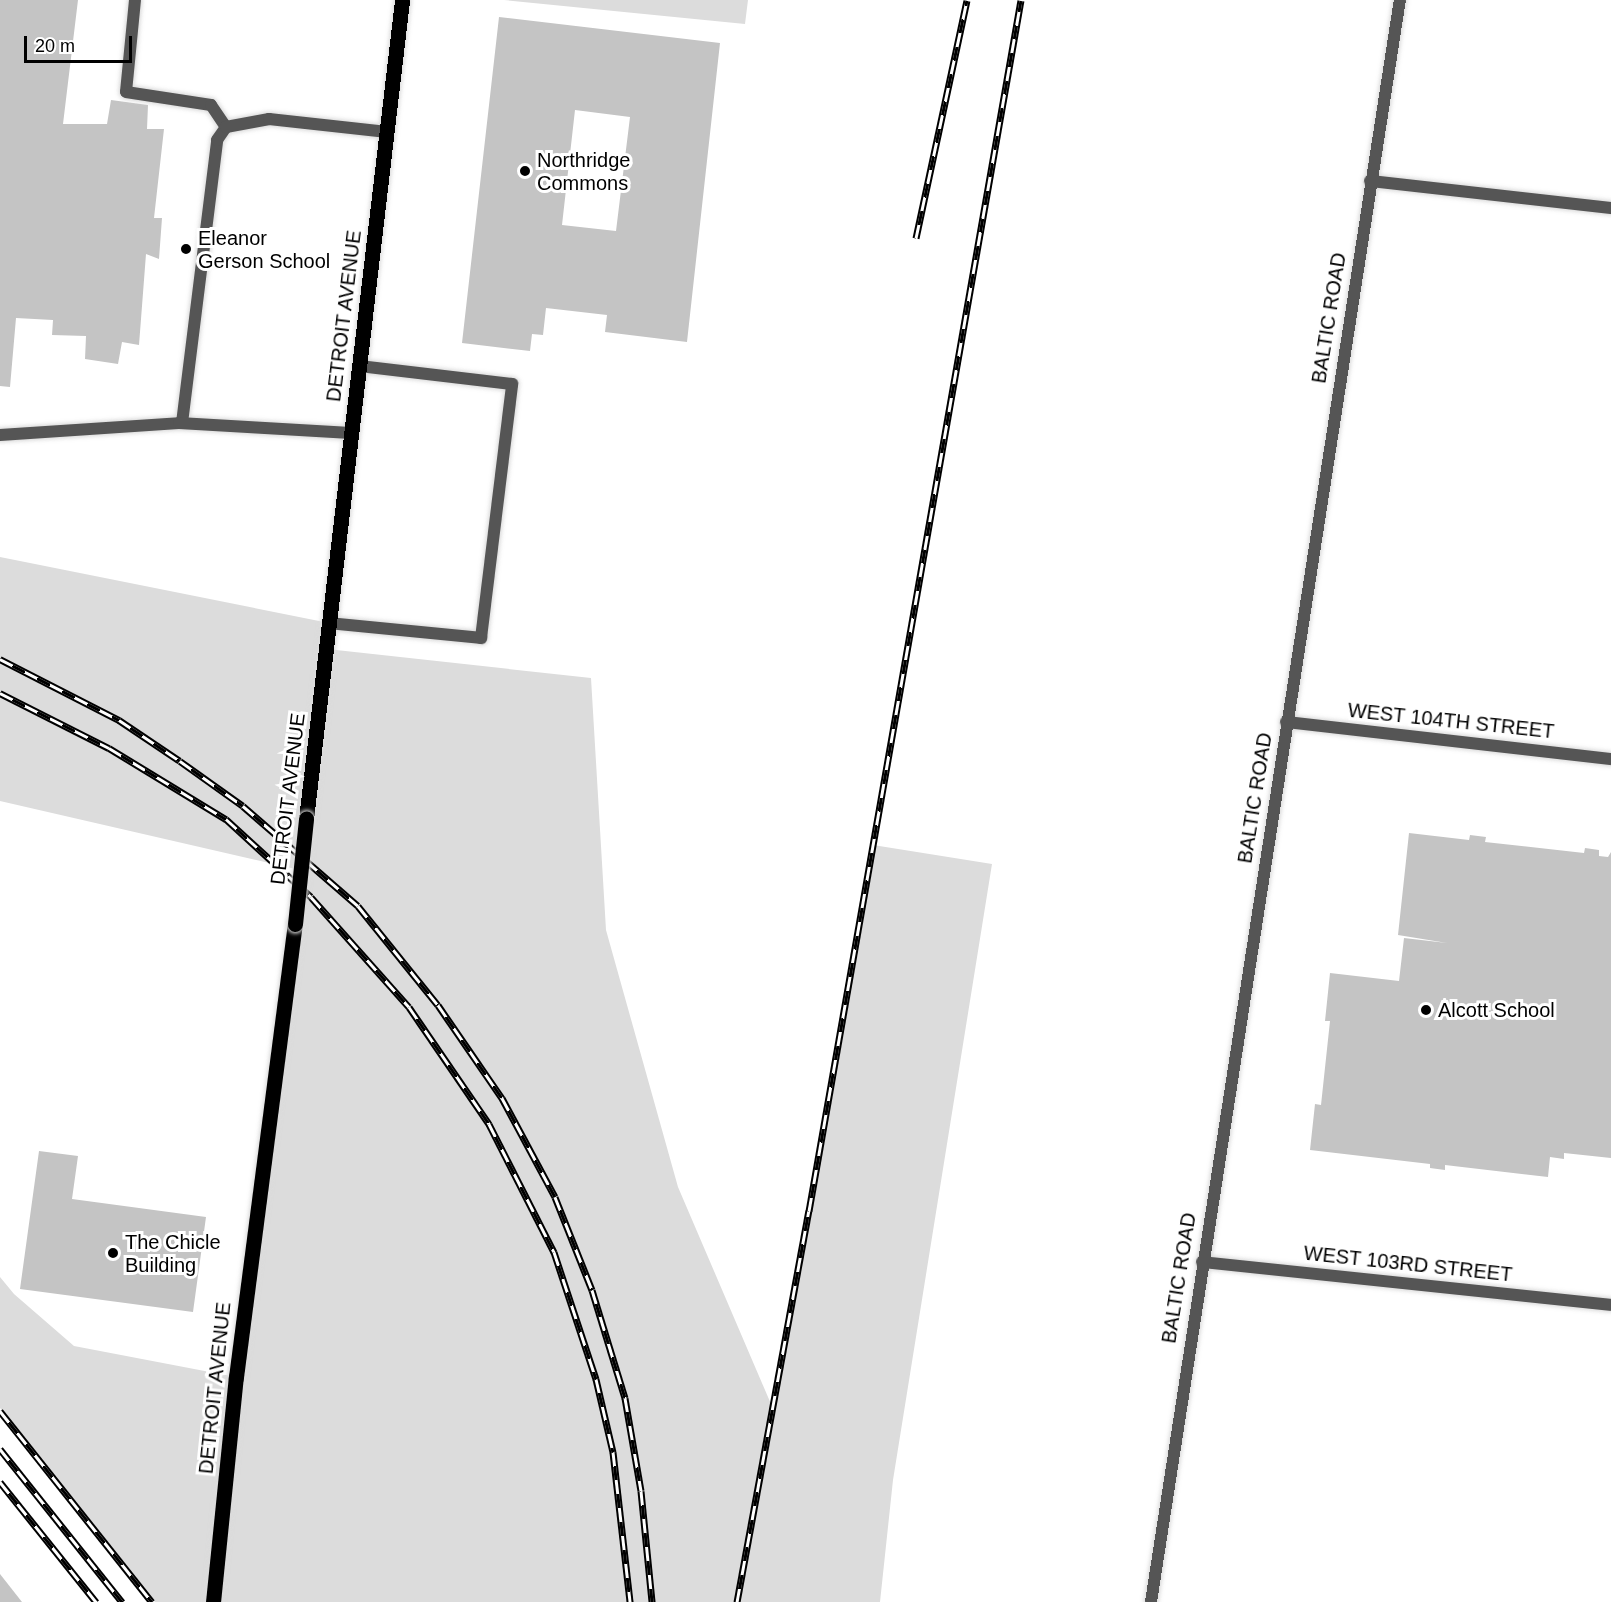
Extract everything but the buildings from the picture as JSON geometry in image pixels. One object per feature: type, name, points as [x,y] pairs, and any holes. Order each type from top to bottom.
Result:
[{"type":"main road","name":"DETROIT AVENUE","points":[[213,1602],[236,1377],[295,924],[402,0]]},
{"type":"street","points":[[135,0],[126,92],[211,105],[226,127]]},
{"type":"street","name":"BALTIC ROAD","points":[[1151,1602],[1370,181],[1400,0]]},
{"type":"street","points":[[182,423],[217,140],[226,127],[269,119],[387,132]]},
{"type":"street","points":[[1370,181],[1611,208]]},
{"type":"street","points":[[329,623],[482,638],[512,384],[359,366]]},
{"type":"street","points":[[0,435],[182,423],[351,433]]},
{"type":"street","name":"WEST 104TH STREET","points":[[1286,723],[1611,759]]},
{"type":"street","name":"WEST 103RD STREET","points":[[1202,1262],[1611,1305]]},
{"type":"shaded area","points":[[504,0],[748,0],[745,24]]},
{"type":"shaded area","points":[[0,557],[329,623],[327,649],[591,678],[606,930],[678,1187],[771,1404],[873,845],[992,864],[893,1480],[880,1602],[155,1602],[0,1408],[0,1277],[14,1294],[74,1346],[236,1377],[300,870],[0,801]]},
{"type":"railway","points":[[916,238],[967,0]]},
{"type":"railway","points":[[737,1602],[809,1211],[1021,0]]},
{"type":"railway","points":[[0,659],[119,720],[243,806],[358,906],[438,1005],[502,1098],[555,1197],[592,1290],[625,1398],[641,1491],[652,1602]]},
{"type":"railway","points":[[0,693],[109,748],[226,819],[311,897],[409,1007],[489,1124],[554,1252],[596,1379],[613,1452],[630,1602]]},
{"type":"railway","points":[[0,1411],[152,1602]]},
{"type":"railway","points":[[0,1449],[122,1602]]},
{"type":"railway","points":[[0,1482],[96,1602]]},
{"type":"place","name":"Northridge Commons","points":[[525,171]]},
{"type":"place","name":"Eleanor Gerson School","points":[[186,249]]},
{"type":"place","name":"Alcott School","points":[[1426,1010]]},
{"type":"place","name":"The Chicle Building","points":[[113,1253]]}]
